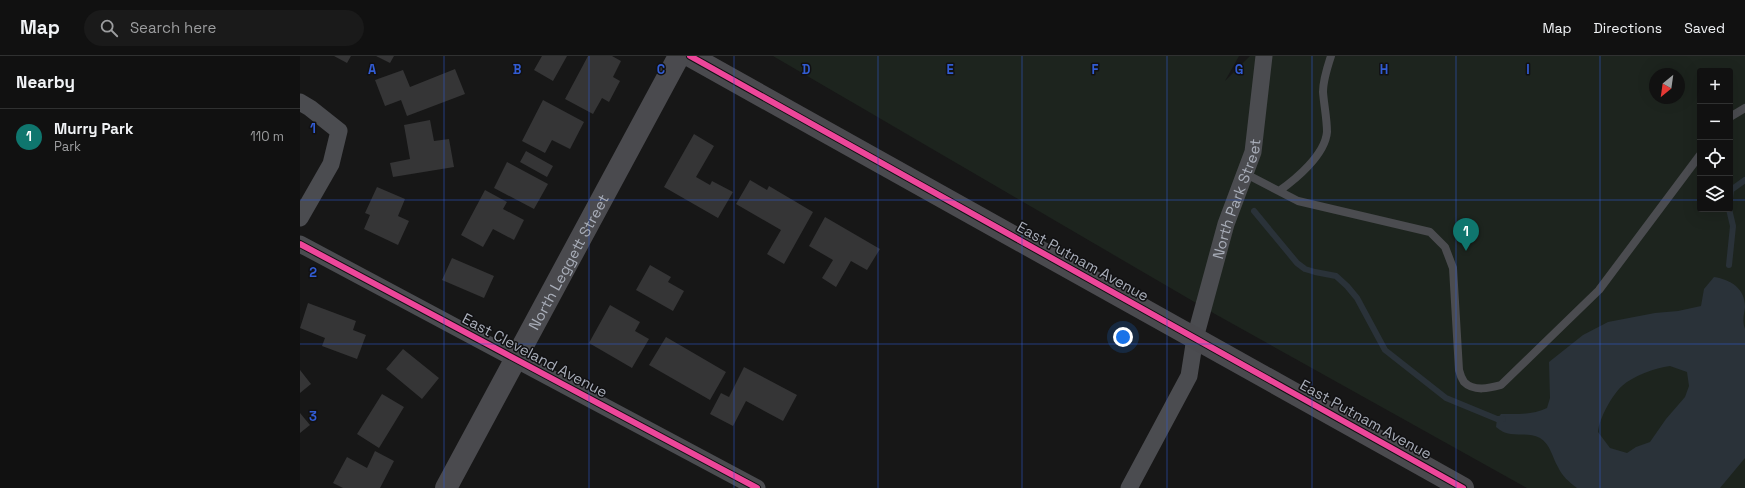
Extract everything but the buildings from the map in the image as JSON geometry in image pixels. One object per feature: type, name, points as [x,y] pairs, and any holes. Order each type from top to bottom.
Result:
[{"type":"street","name":"North Leggett Street","points":[[446,488],[679,56]]},
{"type":"street","name":"East Putnam Avenue","points":[[690,56],[1463,488]]},
{"type":"street","name":"North Park Street","points":[[1129,488],[1189,376],[1195,338],[1226,224],[1253,152],[1264,56]]},
{"type":"street","points":[[300,102],[339,131],[332,164],[300,218]]},
{"type":"street","name":"East Cleveland Avenue","points":[[300,244],[757,488]]},
{"type":"lane","points":[[1280,191],[1298,178],[1322,147],[1327,133],[1323,91],[1326,70],[1331,56]]},
{"type":"lane","points":[[1733,115],[1745,108]]},
{"type":"lane","points":[[1246,174],[1298,201],[1430,232],[1445,247],[1453,268],[1459,370],[1465,382],[1475,388],[1488,388],[1501,385],[1599,290],[1697,159]]},
{"type":"shaded area","points":[[773,56],[1239,56],[1225,81],[1250,56],[1745,56],[1745,488],[1527,488],[1215,314]]},
{"type":"shaded area","points":[[1714,277],[1726,280],[1740,290],[1743,295],[1745,307],[1743,321],[1745,329],[1745,458],[1720,488],[1577,488],[1562,473],[1544,441],[1534,436],[1507,433],[1496,427],[1497,419],[1501,414],[1531,413],[1547,408],[1550,398],[1549,362],[1583,335],[1608,322],[1701,306],[1704,289]],"holes":[[[1670,366],[1687,372],[1689,386],[1685,397],[1666,419],[1650,442],[1636,447],[1627,453],[1610,448],[1598,432],[1607,408],[1614,395],[1622,386],[1638,376],[1664,367]]]},
{"type":"waterway","points":[[1733,189],[1745,180]]},
{"type":"waterway","points":[[1254,211],[1297,263],[1305,269],[1336,276],[1347,286],[1357,298],[1385,350],[1446,398],[1497,419],[1503,419]]},
{"type":"waterway","points":[[1729,265],[1733,226],[1730,212]]},
{"type":"cycle path","points":[[690,56],[1463,488]]},
{"type":"cycle path","points":[[300,244],[757,488]]},
{"type":"place","name":"Murry Park","points":[[1466,251]]}]
